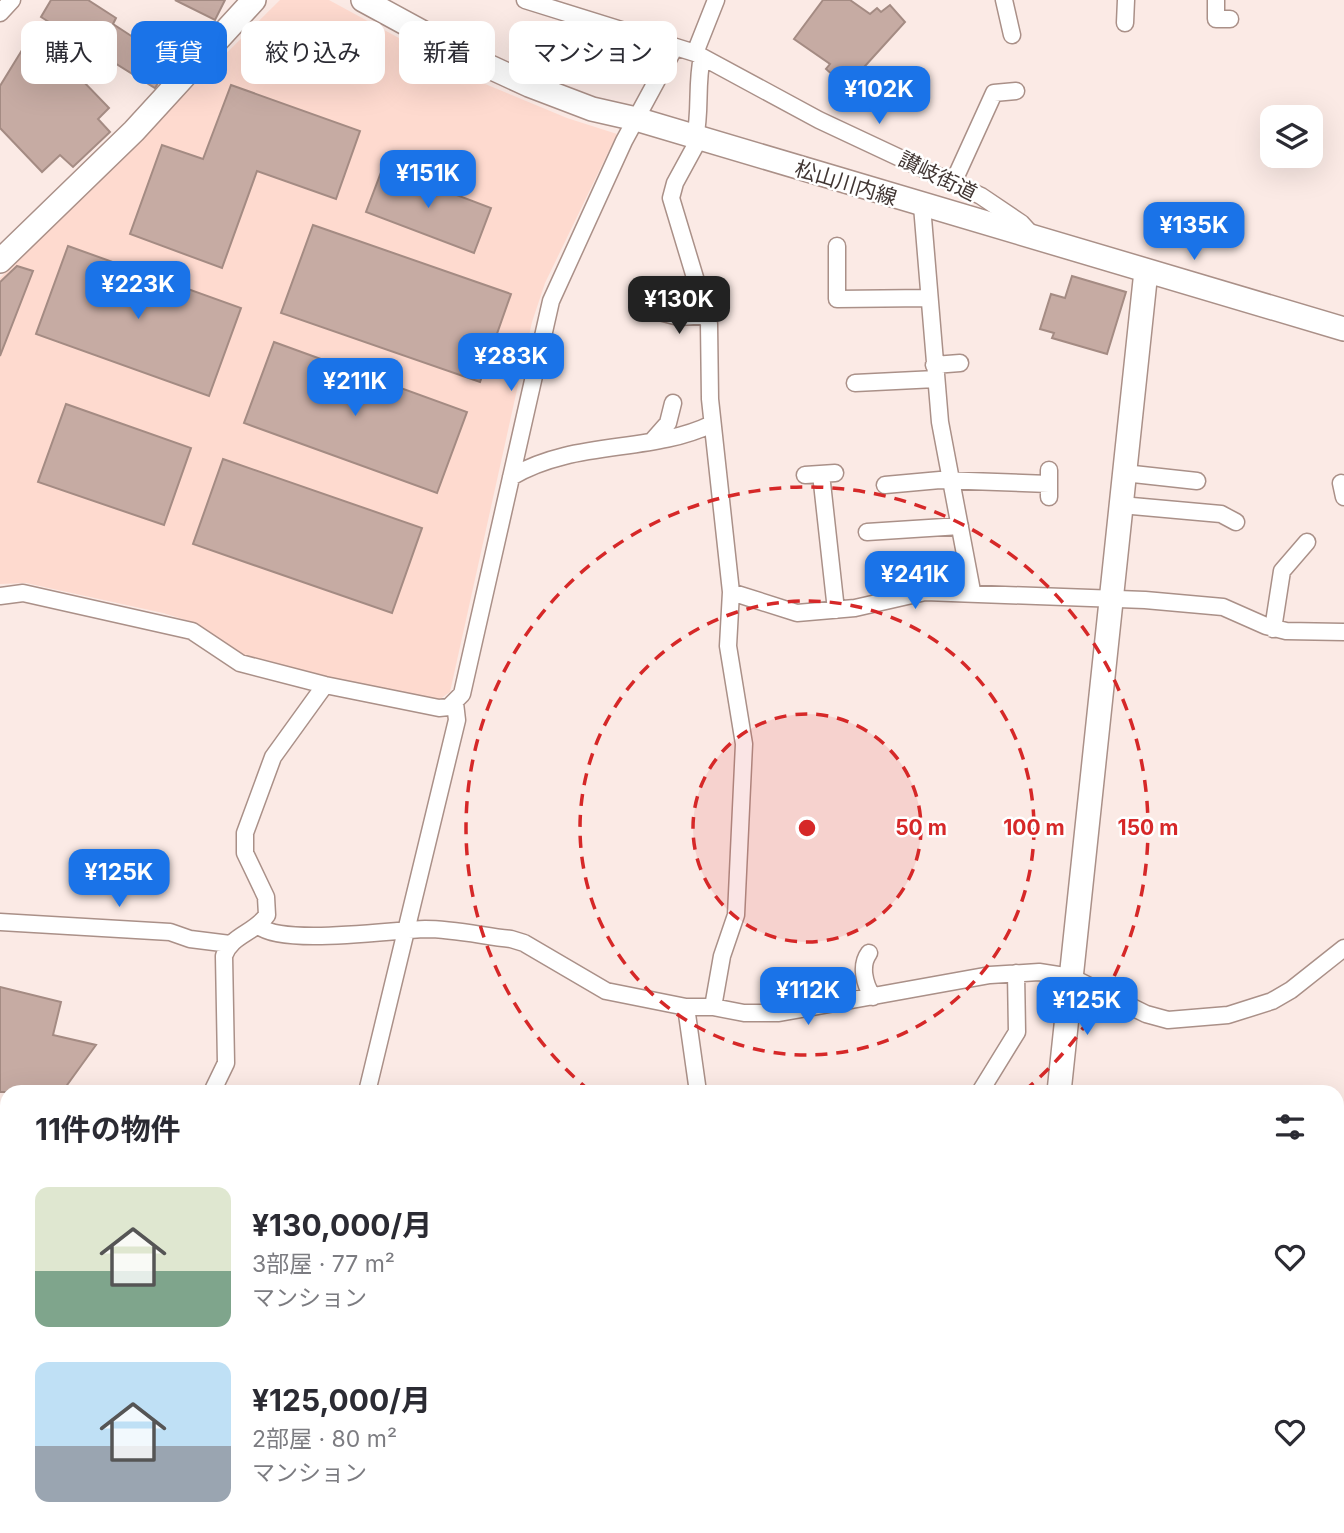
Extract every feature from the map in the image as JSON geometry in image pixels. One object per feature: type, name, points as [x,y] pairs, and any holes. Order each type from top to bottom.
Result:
[{"type":"street","points":[[0,13],[12,0]]},
{"type":"street","points":[[0,261],[134,131],[254,0]]},
{"type":"street","name":"松山川内線","points":[[363,0],[466,56],[528,85],[592,110],[636,119],[1344,329]]},
{"type":"street","name":"讃岐街道","points":[[525,0],[592,21]]},
{"type":"street","points":[[713,1007],[722,957],[736,915],[745,760],[729,646],[731,592],[711,423],[708,315],[691,273],[671,198],[675,183],[697,138],[700,117],[696,86],[698,55],[716,0]]},
{"type":"street","points":[[1125,23],[1126,0]]},
{"type":"street","points":[[1216,0],[1216,19],[1230,19]]},
{"type":"street","points":[[1001,10],[1012,35]]},
{"type":"street","name":"讃岐街道","points":[[677,47],[698,55],[769,94],[953,183],[1003,210],[1021,223],[1032,237]]},
{"type":"street","points":[[0,596],[23,593],[192,631],[240,663],[325,685],[439,708],[455,703],[462,694],[551,301],[636,119],[655,84]]},
{"type":"street","points":[[953,183],[994,93],[1016,91]]},
{"type":"street","points":[[922,206],[935,372],[951,480],[972,591]]},
{"type":"street","points":[[837,246],[837,299],[928,298]]},
{"type":"street","points":[[1060,1085],[1146,271]]},
{"type":"street","points":[[656,311],[679,317],[708,315]]},
{"type":"street","points":[[855,383],[935,372],[960,363]]},
{"type":"street","points":[[653,440],[668,423],[673,403]]},
{"type":"street","points":[[511,477],[524,469],[578,451],[653,440],[711,423]]},
{"type":"street","points":[[1124,473],[1196,481]]},
{"type":"street","points":[[820,474],[836,610]]},
{"type":"street","points":[[885,485],[951,480],[1049,484]]},
{"type":"street","points":[[1121,505],[1221,514],[1236,522]]},
{"type":"street","points":[[867,532],[960,526]]},
{"type":"street","points":[[1273,629],[1282,571],[1307,542]]},
{"type":"street","points":[[731,592],[797,613],[836,610],[911,593],[972,591],[1206,604],[1223,607],[1273,629],[1344,632]]},
{"type":"street","points":[[0,922],[170,932],[190,939],[229,944],[258,926],[267,915],[268,907],[245,853],[245,834],[273,757],[325,685]]},
{"type":"street","points":[[369,1085],[457,720],[455,703]]},
{"type":"street","points":[[258,926],[276,934],[365,934],[439,930],[511,939],[606,990],[686,1007],[713,1007],[744,1013],[779,1013],[990,975],[1039,972],[1071,977],[1146,1014],[1182,1020],[1228,1015],[1272,1001],[1344,948]]},
{"type":"street","points":[[215,1085],[226,1063],[223,963],[229,944]]},
{"type":"street","points":[[870,953],[864,967],[868,989],[873,997]]},
{"type":"street","points":[[983,1085],[1017,1032],[1016,973]]},
{"type":"street","points":[[686,1007],[697,1085]]},
{"type":"shaded area","points":[[280,0],[329,0],[368,21],[259,21]]},
{"type":"shaded area","points":[[385,30],[399,38],[399,84],[485,84],[567,118],[617,134],[545,283],[532,322],[450,692],[433,704],[323,680],[244,655],[192,622],[163,613],[26,583],[0,584],[0,278],[195,84],[227,84],[227,53],[241,39],[241,84],[385,84]]},
{"type":"building","points":[[51,0],[88,0],[116,18],[114,21],[47,21],[41,17]]},
{"type":"building","points":[[175,0],[225,0],[215,20]]},
{"type":"building","points":[[823,0],[850,0],[870,14],[877,8],[881,12],[890,5],[905,22],[846,87],[826,69],[830,64],[794,39]]},
{"type":"building","points":[[117,27],[131,36],[131,73],[117,64]]},
{"type":"building","points":[[21,52],[21,84],[86,84],[109,108],[98,119],[110,132],[73,167],[60,155],[42,172],[0,128],[0,86]]},
{"type":"building","points":[[231,85],[360,131],[336,199],[257,171],[222,268],[130,234],[162,145],[203,159]]},
{"type":"building","points":[[383,167],[491,208],[474,253],[366,212]]},
{"type":"building","points":[[313,225],[511,294],[480,382],[281,313]]},
{"type":"building","points":[[68,246],[241,308],[209,396],[36,334]]},
{"type":"building","points":[[17,266],[33,271],[0,356],[0,282]]},
{"type":"building","points":[[1072,276],[1126,292],[1107,354],[1052,338],[1054,333],[1040,329],[1051,294],[1065,298]]},
{"type":"building","points":[[274,342],[467,412],[437,493],[244,423]]},
{"type":"building","points":[[66,404],[191,448],[164,525],[38,482]]},
{"type":"building","points":[[223,459],[422,528],[392,613],[193,544]]},
{"type":"building","points":[[0,987],[61,1002],[53,1035],[96,1045],[67,1085],[0,1085]]}]
